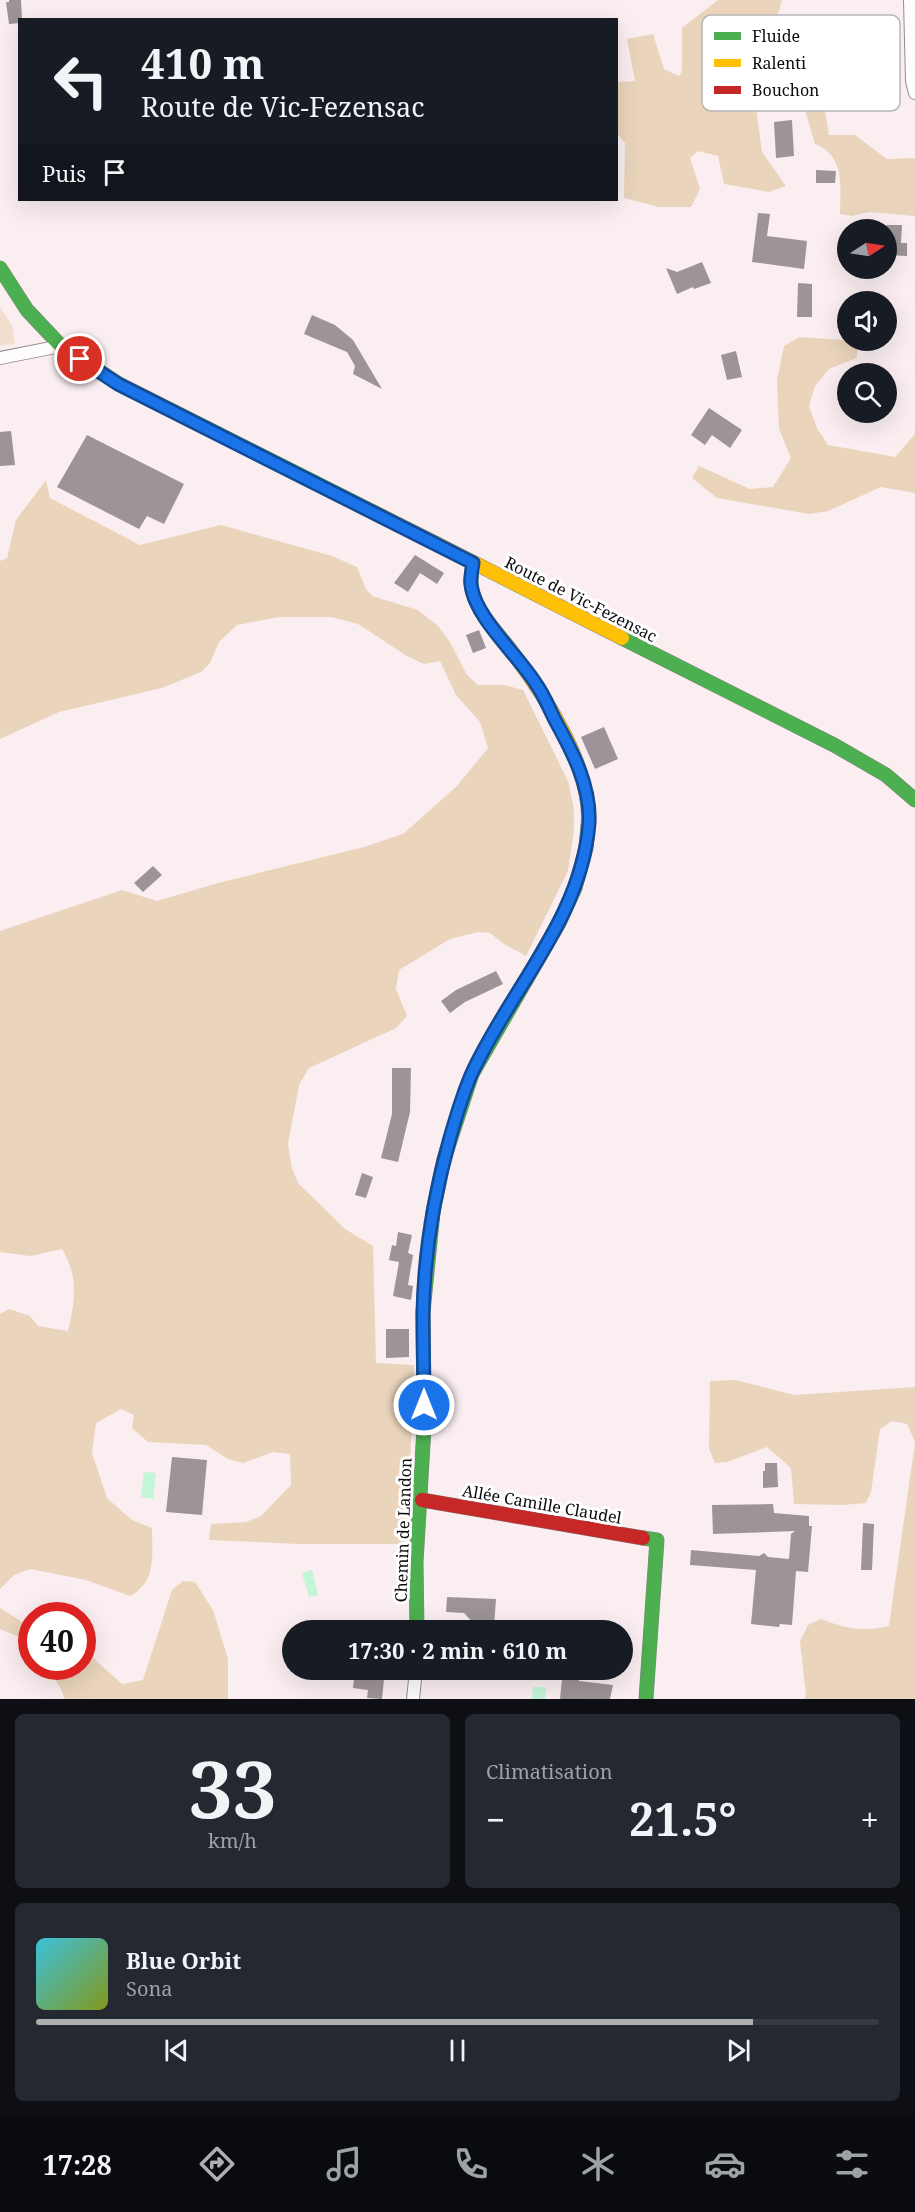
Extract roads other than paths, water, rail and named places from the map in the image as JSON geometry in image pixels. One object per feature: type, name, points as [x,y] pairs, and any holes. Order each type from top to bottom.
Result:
[{"type":"street","points":[[910,0],[912,81],[915,93]]},
{"type":"street","name":"Route de Vic-Fezensac","points":[[0,268],[27,310],[61,346],[118,384],[834,745],[886,775],[915,800]]},
{"type":"street","points":[[0,357],[61,346]]},
{"type":"street","name":"Chemin de Landon","points":[[417,1620],[416,1562],[422,1500],[424,1428],[423,1312],[433,1212],[444,1159],[472,1074],[575,888],[586,848],[589,820],[585,789],[569,747],[536,683],[486,618],[475,599],[471,584],[473,563]]},
{"type":"street","name":"Allée Camille Claudel","points":[[422,1500],[657,1540],[646,1699]]},
{"type":"street","points":[[413,1699],[415,1680]]}]
